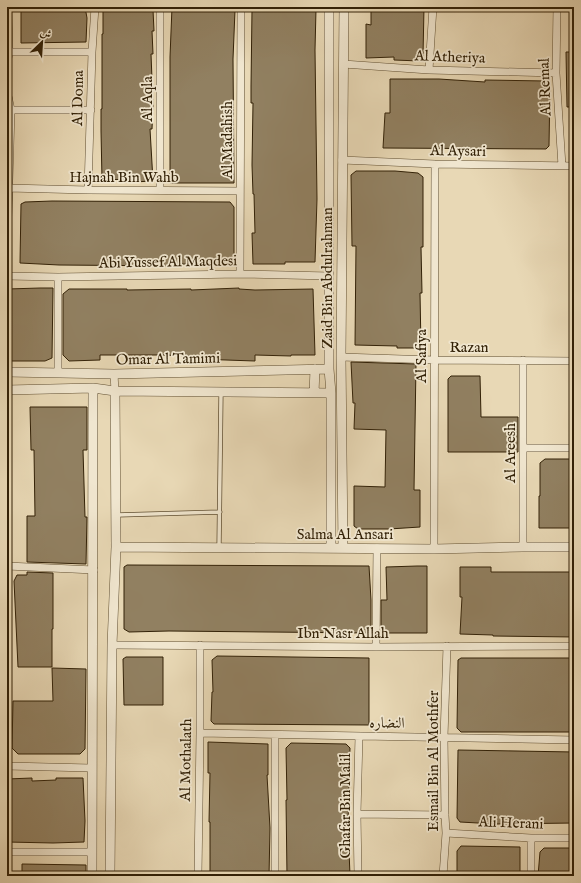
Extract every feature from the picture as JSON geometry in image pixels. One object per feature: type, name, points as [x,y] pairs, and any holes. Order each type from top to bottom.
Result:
[{"type":"street","points":[[7,65],[9,52],[8,7]]},
{"type":"street","name":"Al Doma","points":[[88,190],[92,52],[95,7]]},
{"type":"street","name":"Al Aqla","points":[[160,7],[160,190]]},
{"type":"street","name":"Al Madahish","points":[[240,274],[241,7]]},
{"type":"street","name":"Zaid Bin Abdulrahman","points":[[330,7],[329,369],[331,394],[331,548]]},
{"type":"street","name":"Zaid Bin Abdulrahman","points":[[343,548],[340,357],[344,7]]},
{"type":"street","points":[[430,70],[433,7]]},
{"type":"street","name":"Al Remal","points":[[557,7],[556,73],[562,166]]},
{"type":"street","points":[[9,52],[92,52]]},
{"type":"street","name":"Al Atheriya","points":[[343,64],[430,70],[556,73]]},
{"type":"street","points":[[7,91],[11,110],[7,252]]},
{"type":"street","points":[[11,110],[91,110]]},
{"type":"street","name":"Al Aysari","points":[[342,160],[434,164],[574,166]]},
{"type":"street","name":"Al Safiya","points":[[434,164],[434,549]]},
{"type":"street","name":"Hajnah Bin Wahb","points":[[8,188],[240,191]]},
{"type":"street","name":"Abi Yussef Al Maqdesi","points":[[7,276],[58,277],[240,274],[330,276]]},
{"type":"street","points":[[58,277],[58,373]]},
{"type":"street","name":"Razan","points":[[340,357],[434,360],[574,360]]},
{"type":"street","name":"Al Areesh","points":[[523,360],[523,546]]},
{"type":"street","name":"Omar Al Tamimi","points":[[7,372],[114,374],[329,369]]},
{"type":"street","points":[[314,393],[315,370]]},
{"type":"street","points":[[110,876],[112,644],[116,547],[116,391],[114,374]]},
{"type":"street","points":[[7,390],[94,388],[116,391],[331,394]]},
{"type":"street","points":[[92,876],[91,768],[94,570],[94,388]]},
{"type":"street","points":[[523,448],[574,448]]},
{"type":"street","name":"Salma Al Ansari","points":[[116,547],[434,549],[523,546],[574,547]]},
{"type":"street","points":[[376,647],[377,548]]},
{"type":"street","points":[[7,566],[94,570]]},
{"type":"street","name":"Ibn Nasr Allah","points":[[112,644],[376,647],[574,646]]},
{"type":"street","name":"Al Mothalath","points":[[198,876],[200,645]]},
{"type":"street","name":"Esmail Bin Al Mothfer","points":[[443,876],[446,833],[444,737],[447,646]]},
{"type":"street","name":"النضاره","points":[[200,733],[574,740]]},
{"type":"street","points":[[275,735],[275,876]]},
{"type":"street","name":"Ghafar Bin Malil","points":[[358,876],[357,814],[359,736]]},
{"type":"street","points":[[7,744],[7,766],[91,768]]},
{"type":"street","points":[[357,814],[445,816]]},
{"type":"street","name":"Ali Herani","points":[[446,833],[531,838],[574,838]]},
{"type":"street","points":[[531,838],[531,876]]},
{"type":"street","points":[[7,864],[7,852],[92,852]]},
{"type":"lane","points":[[219,548],[221,392]]},
{"type":"lane","points":[[116,515],[220,512]]},
{"type":"building","points":[[21,7],[85,7],[87,18],[86,42],[21,43]]},
{"type":"building","points":[[106,7],[151,7],[153,10],[153,54],[151,54],[153,105],[152,129],[150,129],[153,181],[133,182],[133,179],[102,180],[102,34],[103,10]]},
{"type":"building","points":[[172,7],[232,7],[235,10],[233,59],[234,183],[170,183],[170,57]]},
{"type":"building","points":[[256,7],[314,7],[316,9],[315,50],[317,199],[315,262],[253,264],[252,233],[255,233],[252,165],[253,103],[251,103],[251,86],[252,10]]},
{"type":"building","points":[[371,7],[424,7],[423,56],[420,61],[394,60],[394,57],[366,58],[366,24],[371,25]]},
{"type":"building","points":[[566,52],[574,52],[574,107],[567,107]]},
{"type":"building","points":[[390,79],[439,79],[485,82],[485,80],[546,81],[550,84],[549,146],[546,149],[383,148],[385,113],[390,113]]},
{"type":"building","points":[[356,171],[395,171],[418,173],[423,177],[423,247],[421,247],[422,293],[420,293],[421,348],[355,345],[356,246],[352,246],[351,175]]},
{"type":"building","points":[[25,202],[230,202],[234,207],[234,262],[230,265],[181,264],[181,266],[59,265],[20,263],[21,204]]},
{"type":"building","points":[[53,288],[52,358],[45,361],[7,361],[7,289]]},
{"type":"building","points":[[239,288],[255,290],[313,289],[315,355],[255,355],[255,361],[197,359],[197,356],[100,355],[100,360],[69,361],[63,355],[63,294],[69,289],[191,290]]},
{"type":"building","points":[[351,362],[416,364],[414,490],[420,490],[420,527],[358,529],[354,526],[354,486],[385,487],[386,430],[354,429],[355,403],[353,403]]},
{"type":"building","points":[[451,376],[480,376],[481,417],[518,417],[518,452],[448,452],[448,379]]},
{"type":"building","points":[[30,407],[87,407],[87,450],[83,450],[85,517],[87,517],[86,564],[27,562],[27,516],[35,516],[34,450],[31,450]]},
{"type":"building","points":[[545,459],[574,459],[573,528],[539,528],[540,463]]},
{"type":"building","points":[[127,565],[369,566],[371,628],[368,633],[129,632],[124,629],[124,567]]},
{"type":"building","points":[[427,566],[427,633],[388,633],[383,631],[381,626],[381,600],[387,600],[386,567]]},
{"type":"building","points":[[460,567],[491,567],[491,572],[574,572],[574,637],[460,634],[462,597],[460,597]]},
{"type":"building","points":[[27,572],[53,573],[52,667],[18,667],[14,581],[17,575],[27,575]]},
{"type":"building","points":[[217,656],[369,658],[369,725],[214,724],[211,721],[213,692],[212,660]]},
{"type":"building","points":[[126,657],[163,657],[163,705],[124,705],[123,659]]},
{"type":"building","points":[[461,658],[574,658],[574,732],[461,732],[457,728],[458,660]]},
{"type":"building","points":[[52,668],[86,669],[85,749],[80,754],[18,754],[12,748],[13,701],[53,701]]},
{"type":"building","points":[[208,742],[268,744],[267,775],[270,828],[269,876],[210,876],[210,773],[208,773]]},
{"type":"building","points":[[291,743],[346,744],[350,748],[348,824],[350,876],[287,876],[286,748]]},
{"type":"building","points":[[458,750],[574,752],[574,823],[496,824],[460,822],[457,818]]},
{"type":"building","points":[[32,778],[32,781],[56,780],[56,778],[83,778],[85,821],[84,842],[7,842],[7,779]]},
{"type":"building","points":[[461,846],[520,847],[520,876],[457,876],[457,851]]},
{"type":"building","points":[[544,848],[574,848],[574,876],[538,876],[540,852]]},
{"type":"building","points":[[22,864],[86,865],[86,876],[22,876]]}]
